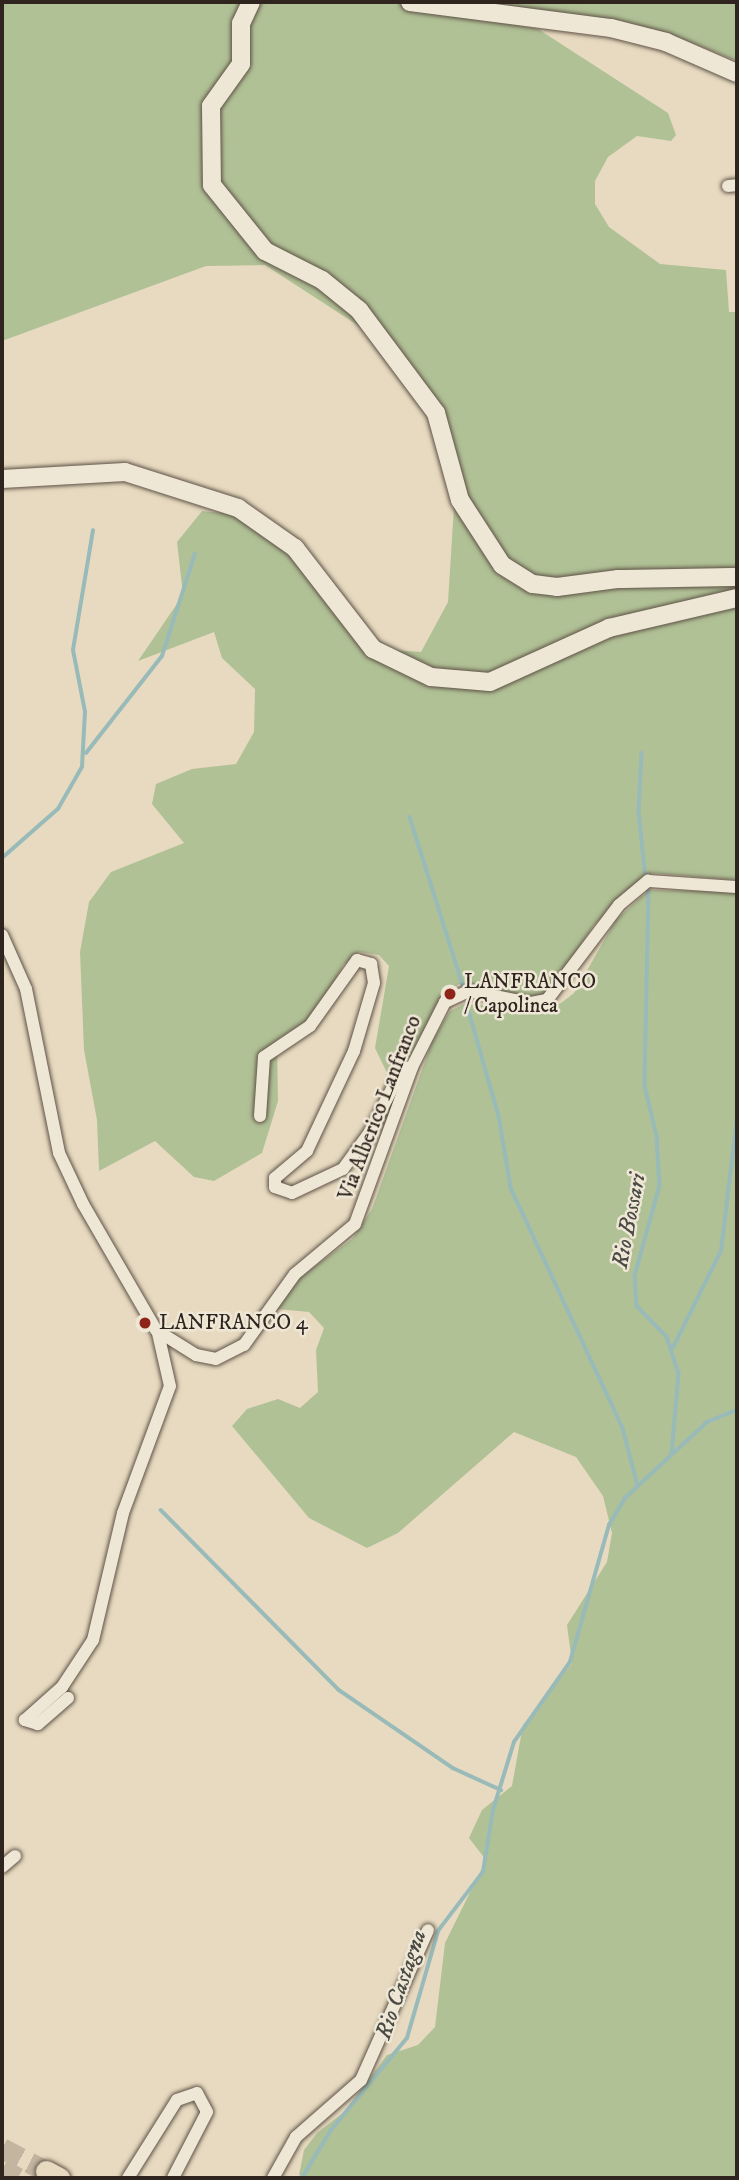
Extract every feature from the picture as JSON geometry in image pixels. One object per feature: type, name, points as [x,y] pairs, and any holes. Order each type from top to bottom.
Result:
[{"type":"main road","points":[[251,2],[241,23],[241,64],[211,106],[212,185],[265,251],[322,280],[359,310],[436,412],[460,500],[502,565],[533,584],[557,587],[618,579],[737,577]]},
{"type":"main road","points":[[410,2],[611,28],[666,42],[737,73]]},
{"type":"main road","points":[[2,479],[125,472],[238,508],[295,548],[373,649],[432,677],[490,682],[620,624],[737,598]]},
{"type":"street","name":"Via Alberico Lanfranco","points":[[156,1330],[207,1359],[226,1357],[244,1345],[295,1274],[355,1224],[412,1067],[452,996],[469,991],[537,1003],[556,994],[610,916],[644,883],[737,887]]},
{"type":"street","points":[[2,935],[26,989],[65,1168],[156,1330],[170,1386],[123,1513],[93,1640],[62,1687],[26,1720],[38,1724],[68,1698]]},
{"type":"street","points":[[260,1116],[264,1057],[310,1026],[357,960],[371,964],[374,983],[354,1051],[307,1151],[275,1178],[275,1187],[292,1194],[342,1169],[370,1132],[402,1069],[412,1067]]},
{"type":"street","points":[[2,1867],[15,1856]]},
{"type":"street","points":[[273,2178],[296,2137],[360,2080],[428,1930]]},
{"type":"street","points":[[128,2178],[177,2100],[197,2093],[207,2112],[173,2178]]},
{"type":"green space","points":[[2,2],[396,2],[538,29],[668,113],[676,135],[671,141],[637,136],[608,157],[595,181],[595,204],[609,227],[660,264],[726,270],[729,312],[737,312],[737,880],[652,873],[594,925],[549,992],[531,999],[459,984],[444,994],[415,1053],[390,1079],[375,1048],[389,966],[379,955],[359,952],[343,965],[318,1013],[277,1040],[278,1101],[262,1153],[214,1181],[194,1177],[155,1141],[99,1171],[97,1120],[84,1050],[80,952],[89,902],[111,872],[184,843],[152,804],[156,784],[192,769],[236,764],[254,732],[255,689],[222,658],[214,632],[138,661],[183,595],[177,542],[202,511],[232,514],[290,554],[370,655],[380,649],[421,652],[448,602],[454,506],[429,418],[359,326],[265,265],[206,266],[2,341]]},
{"type":"green space","points":[[454,2],[737,2],[737,61],[670,34]]},
{"type":"green space","points":[[649,890],[737,892],[737,2178],[305,2178],[299,2175],[304,2150],[317,2133],[344,2112],[387,2055],[418,2045],[435,2027],[445,1943],[486,1860],[469,1838],[482,1810],[512,1786],[523,1725],[572,1663],[567,1625],[607,1562],[612,1533],[603,1496],[576,1457],[514,1432],[398,1533],[367,1548],[309,1518],[232,1426],[247,1409],[278,1399],[300,1408],[318,1392],[316,1350],[324,1328],[309,1312],[277,1309],[298,1279],[352,1239],[372,1209],[432,1042],[450,1011],[464,1004],[545,1009],[561,1003],[574,993],[616,920]]},
{"type":"waterway","points":[[2,858],[58,809],[82,767],[85,712],[73,650],[93,531]]},
{"type":"waterway","points":[[86,753],[162,656],[195,554]]},
{"type":"waterway","points":[[642,753],[639,812],[646,879]]},
{"type":"waterway","points":[[410,817],[464,988]]},
{"type":"waterway","name":"Rio Bossari","points":[[649,891],[645,1086],[657,1136],[660,1186],[635,1276],[637,1306],[667,1337],[679,1373],[672,1454]]},
{"type":"waterway","points":[[467,1004],[499,1116],[511,1188],[623,1428],[638,1486]]},
{"type":"waterway","points":[[673,1348],[721,1251],[737,1118]]},
{"type":"waterway","name":"Rio Castagna","points":[[302,2178],[331,2130],[407,2038],[438,1931],[483,1872],[493,1810],[514,1742],[570,1662],[609,1525],[625,1498],[707,1422],[737,1410]]},
{"type":"waterway","points":[[161,1510],[339,1690],[453,1768],[501,1790]]},
{"type":"tunnel","points":[[2,2148],[46,2171]]},
{"type":"tunnel","points":[[2,2169],[18,2178]]},
{"type":"place","name":"LANFRANCO / Capolinea","points":[[450,994]]},
{"type":"place","name":"LANFRANCO 4","points":[[145,1323]]}]
